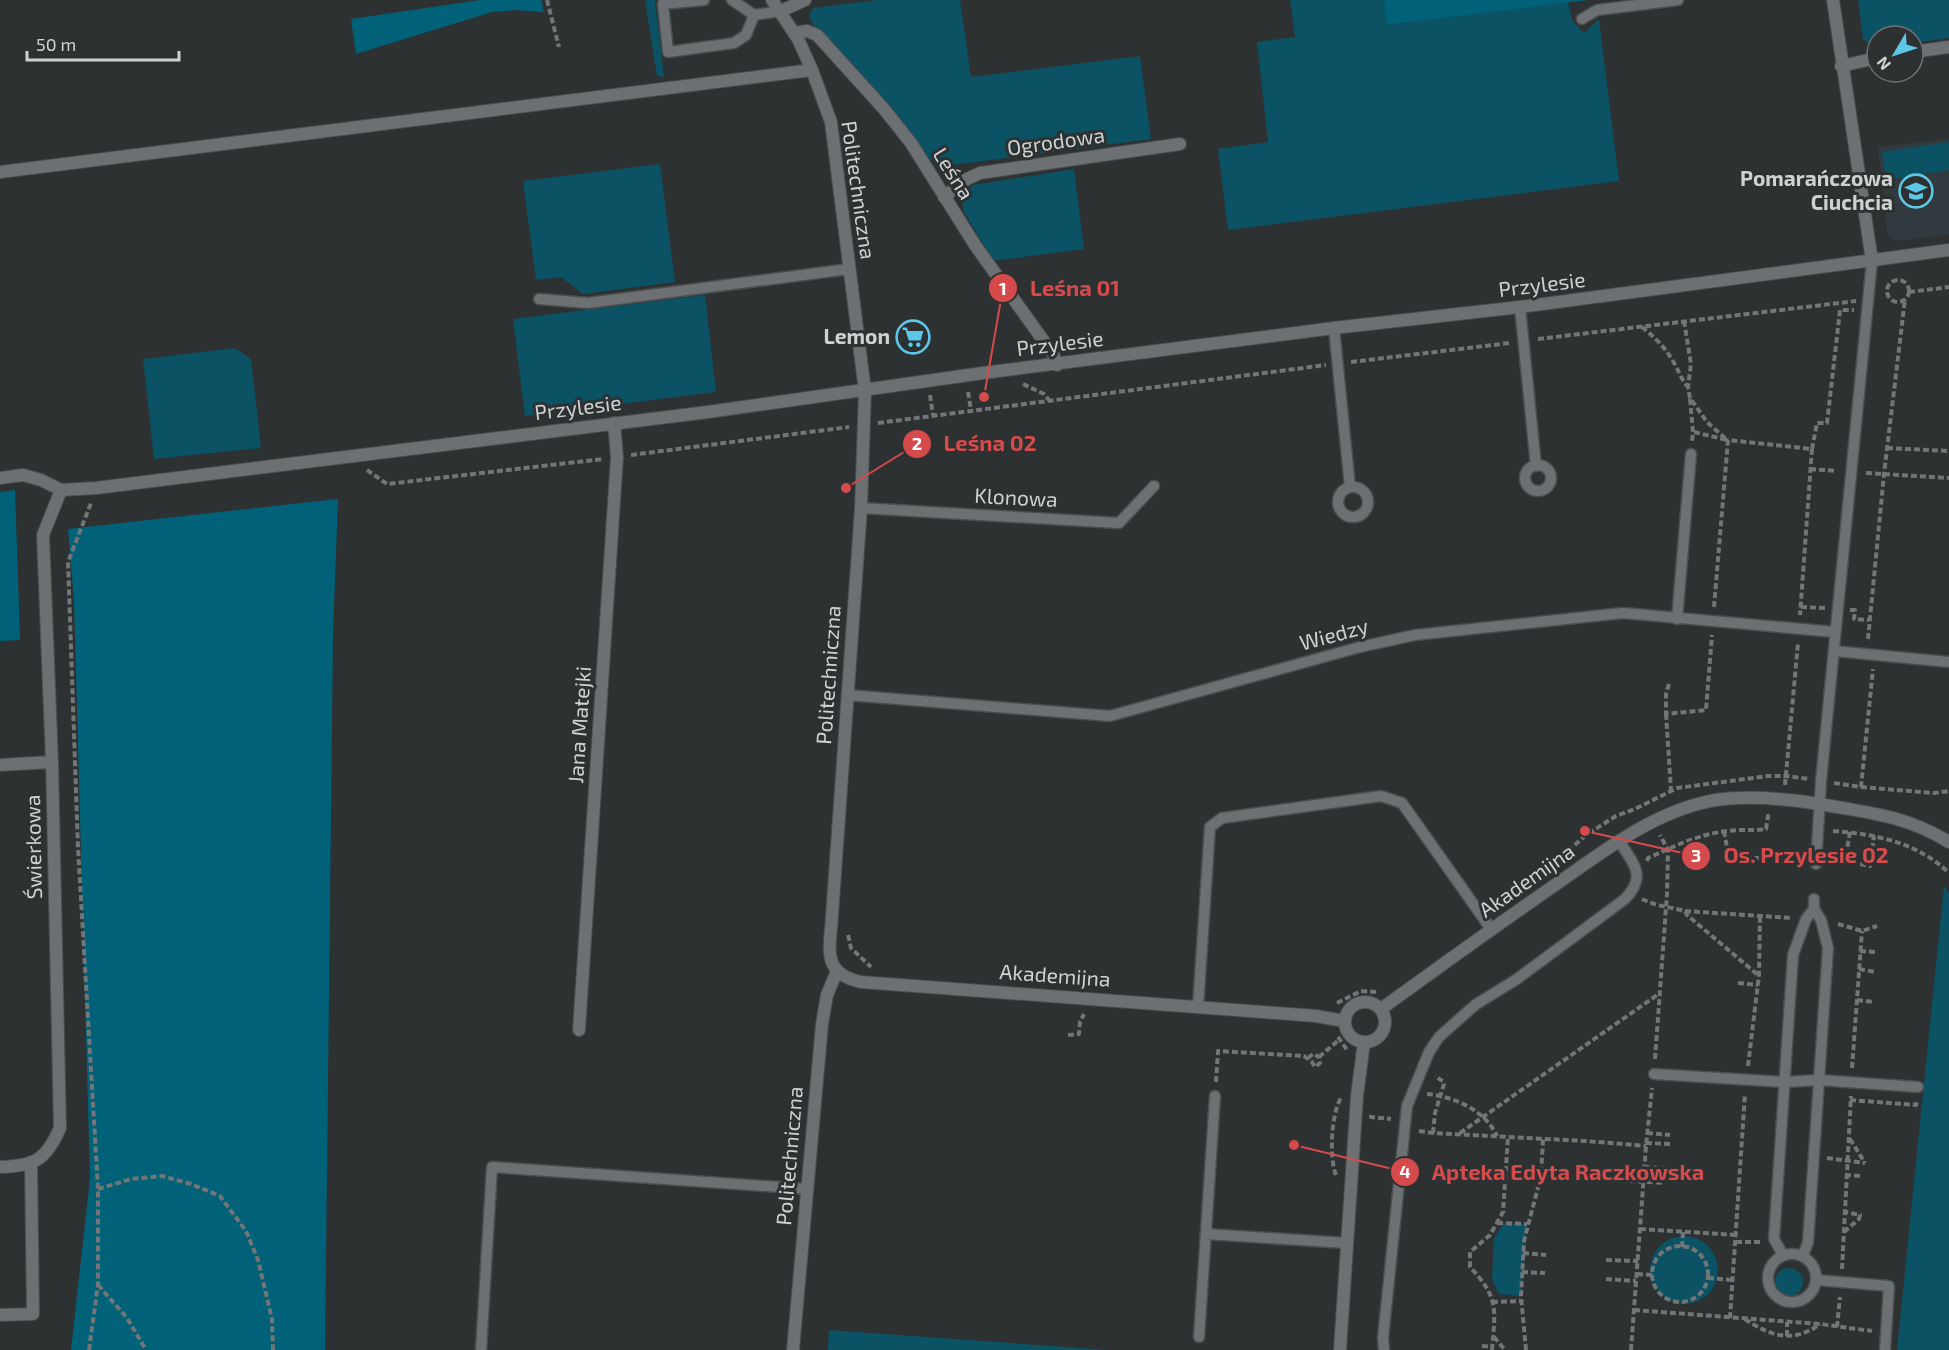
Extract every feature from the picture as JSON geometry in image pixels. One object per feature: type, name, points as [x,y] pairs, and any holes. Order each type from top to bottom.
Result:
[{"type":"street","points":[[772,0],[781,11],[805,0]]},
{"type":"street","points":[[1833,0],[1841,66],[1872,261]]},
{"type":"street","name":"Politechniczna","points":[[781,11],[812,70],[831,123],[865,391],[861,508],[830,956],[837,971],[827,996],[822,1024],[793,1350]]},
{"type":"street","name":"Leśna","points":[[794,33],[807,32],[817,35],[904,134],[975,245],[1053,354],[1057,364]]},
{"type":"street","points":[[1925,50],[1949,47]]},
{"type":"street","points":[[1841,66],[1865,61]]},
{"type":"street","points":[[0,172],[812,70]]},
{"type":"street","name":"Ogrodowa","points":[[944,197],[980,172],[1180,144]]},
{"type":"street","name":"Przylesie","points":[[0,478],[23,475],[33,477],[61,490],[96,488],[865,391],[972,374],[1520,307],[1949,250]]},
{"type":"street","name":"Jana Matejki","points":[[579,1030],[617,457],[614,423]]},
{"type":"street","name":"Świerkowa","points":[[31,1164],[45,1156],[60,1128],[52,762],[43,535],[61,490]]},
{"type":"street","points":[[0,765],[52,762]]},
{"type":"street","name":"Akademijna","points":[[1381,1009],[1491,929],[1619,841],[1662,816],[1686,807],[1729,799],[1785,800],[1819,804],[1902,820],[1930,830],[1949,842]]},
{"type":"street","name":"Akademijna","points":[[837,971],[846,979],[861,982],[1316,1016],[1344,1021]]},
{"type":"street","points":[[1360,1002],[1373,1003],[1381,1009],[1385,1022],[1382,1032],[1374,1040],[1364,1042],[1349,1036],[1344,1021],[1349,1008],[1360,1002]]},
{"type":"street","points":[[1340,1350],[1357,1096],[1364,1042]]},
{"type":"street","points":[[0,1167],[31,1164],[33,1314],[0,1315]]},
{"type":"lane","points":[[704,0],[663,4],[668,52],[734,44],[746,35],[754,15]]},
{"type":"lane","points":[[732,0],[754,15],[781,11]]},
{"type":"lane","points":[[1582,19],[1597,10],[1678,0]]},
{"type":"lane","points":[[1816,864],[1819,804],[1834,651],[1862,300],[1872,261]]},
{"type":"lane","points":[[539,298],[588,303],[849,269]]},
{"type":"lane","points":[[1520,307],[1536,466]]},
{"type":"lane","points":[[1334,328],[1350,487]]},
{"type":"lane","points":[[1677,619],[1691,454]]},
{"type":"lane","name":"Klonowa","points":[[861,508],[1119,523],[1154,486]]},
{"type":"lane","name":"Wiedzy","points":[[847,695],[1110,716],[1360,647],[1415,635],[1623,612],[1677,619],[1835,632]]},
{"type":"lane","points":[[1834,651],[1949,662]]},
{"type":"lane","points":[[1198,1007],[1210,826],[1222,818],[1381,796],[1394,799],[1402,803],[1491,929]]},
{"type":"lane","points":[[1384,1350],[1383,1338],[1407,1106],[1429,1052],[1446,1031],[1475,1005],[1517,979],[1631,894],[1638,880],[1636,870],[1619,841]]},
{"type":"lane","points":[[1783,1255],[1774,1239],[1793,955],[1814,904],[1821,920],[1828,948],[1808,1242],[1803,1256]]},
{"type":"lane","points":[[1654,1074],[1785,1082],[1819,1080],[1918,1087]]},
{"type":"lane","points":[[1199,1337],[1215,1096]]},
{"type":"lane","points":[[481,1350],[492,1167],[807,1189]]},
{"type":"lane","points":[[1206,1234],[1346,1243]]},
{"type":"lane","points":[[1794,1253],[1803,1256],[1811,1262],[1816,1271],[1817,1280],[1814,1290],[1799,1302],[1790,1303],[1781,1300],[1768,1286],[1767,1276],[1770,1267],[1776,1259],[1783,1255],[1794,1253]]},
{"type":"lane","points":[[1817,1280],[1889,1286],[1885,1350]]},
{"type":"path","points":[[547,0],[559,47]]},
{"type":"path","points":[[1879,640],[1867,639],[1905,299],[1909,292],[1906,283],[1895,280],[1888,288],[1889,296]]},
{"type":"path","points":[[1909,292],[1949,287]]},
{"type":"path","points":[[362,467],[387,484],[1889,296],[1896,301],[1905,299]]},
{"type":"path","points":[[1786,776],[1812,449],[1817,423],[1827,423],[1840,310],[1857,310],[1862,300]]},
{"type":"path","points":[[1684,321],[1691,364],[1688,387],[1694,432],[1691,454]]},
{"type":"path","points":[[1642,327],[1657,340],[1667,353],[1680,378],[1688,387]]},
{"type":"path","points":[[1012,386],[1023,384],[1044,394],[1049,400]]},
{"type":"path","points":[[959,393],[979,390]]},
{"type":"path","points":[[968,392],[971,410]]},
{"type":"path","points":[[930,397],[940,396]]},
{"type":"path","points":[[1690,398],[1707,422],[1728,440]]},
{"type":"path","points":[[1694,432],[1728,440],[1812,449]]},
{"type":"path","points":[[1666,714],[1706,710],[1728,440]]},
{"type":"path","points":[[1887,448],[1949,452]]},
{"type":"path","points":[[1884,474],[1949,478]]},
{"type":"path","points":[[89,1350],[98,1284],[98,1189],[78,848],[68,562],[96,488]]},
{"type":"path","points":[[1861,787],[1874,667]]},
{"type":"path","points":[[1670,684],[1666,694],[1666,714],[1671,790]]},
{"type":"path","points":[[1543,874],[1559,857],[1586,835],[1616,816],[1671,790],[1711,782],[1786,776],[1861,787],[1934,793],[1949,791]]},
{"type":"path","points":[[1631,1350],[1644,1167],[1667,906],[1668,850],[1662,837],[1650,823]]},
{"type":"path","points":[[1818,830],[1874,836],[1912,846],[1939,863],[1949,873]]},
{"type":"path","points":[[1724,831],[1729,859],[1805,856],[1806,847]]},
{"type":"path","points":[[1850,832],[1845,861],[1869,866],[1874,836]]},
{"type":"path","points":[[1631,894],[1657,906],[1760,917],[1806,919]]},
{"type":"path","points":[[1685,910],[1687,915],[1759,975]]},
{"type":"path","points":[[1730,1318],[1746,1080],[1759,975],[1760,917]]},
{"type":"path","points":[[1821,920],[1862,931],[1877,926]]},
{"type":"path","points":[[849,928],[848,939],[851,948],[873,968]]},
{"type":"path","points":[[1837,1327],[1862,931]]},
{"type":"path","points":[[1860,951],[1875,952]]},
{"type":"path","points":[[1859,969],[1875,972]]},
{"type":"path","points":[[1738,983],[1758,985]]},
{"type":"path","points":[[1316,1016],[1317,1004],[1331,1005],[1361,991],[1382,991]]},
{"type":"path","points":[[1459,1134],[1660,992]]},
{"type":"path","points":[[1857,1000],[1874,1002]]},
{"type":"path","points":[[1334,1033],[1348,1051],[1347,1060]]},
{"type":"path","points":[[1319,1056],[1340,1039]]},
{"type":"path","points":[[1215,1096],[1218,1051],[1297,1056],[1308,1058],[1315,1067],[1320,1063],[1319,1056]]},
{"type":"path","points":[[1308,1058],[1313,1054],[1319,1056]]},
{"type":"path","points":[[1412,1092],[1443,1096],[1466,1105],[1483,1117],[1497,1136]]},
{"type":"path","points":[[1337,1179],[1331,1164],[1336,1107],[1344,1093]]},
{"type":"path","points":[[1372,1105],[1371,1117],[1406,1121],[1413,1130],[1433,1133],[1670,1144]]},
{"type":"path","points":[[1647,1133],[1670,1135]]},
{"type":"path","points":[[1482,1346],[1492,1348],[1496,1314],[1490,1294],[1481,1279],[1470,1268],[1470,1252],[1490,1235],[1503,1212],[1508,1137]]},
{"type":"path","points":[[1813,1157],[1865,1163],[1850,1138]]},
{"type":"path","points":[[1526,1350],[1521,1301],[1523,1254],[1527,1224],[1541,1176],[1543,1139]]},
{"type":"path","points":[[1644,1167],[1667,1168]]},
{"type":"path","points":[[1644,1174],[1666,1176]]},
{"type":"path","points":[[1845,1175],[1861,1176]]},
{"type":"path","points":[[98,1189],[131,1179],[162,1176],[191,1184],[220,1196],[246,1231],[258,1260],[272,1319],[273,1350]]},
{"type":"path","points":[[1629,1181],[1665,1183]]},
{"type":"path","points":[[1844,1233],[1859,1219],[1860,1215],[1845,1212]]},
{"type":"path","points":[[1497,1223],[1527,1224]]},
{"type":"path","points":[[1640,1229],[1736,1235]]},
{"type":"path","points":[[1682,1247],[1683,1232]]},
{"type":"path","points":[[1736,1242],[1776,1242]]},
{"type":"path","points":[[1682,1247],[1698,1253],[1704,1260],[1708,1278],[1700,1294],[1692,1300],[1683,1302],[1674,1301],[1658,1292],[1653,1275],[1654,1266],[1665,1252],[1682,1247]]},
{"type":"path","points":[[1523,1254],[1546,1255]]},
{"type":"path","points":[[1606,1260],[1638,1262]]},
{"type":"path","points":[[1522,1272],[1545,1273]]},
{"type":"path","points":[[1637,1274],[1653,1275]]},
{"type":"path","points":[[1708,1278],[1733,1280]]},
{"type":"path","points":[[1606,1279],[1636,1281]]},
{"type":"path","points":[[98,1284],[127,1318],[146,1350]]},
{"type":"path","points":[[1492,1302],[1521,1301]]},
{"type":"path","points":[[1634,1310],[1820,1324],[1886,1332]]},
{"type":"path","points":[[1744,1319],[1759,1329],[1787,1336],[1809,1332],[1820,1324]]},
{"type":"path","points":[[1787,1322],[1787,1336]]},
{"type":"path","points":[[1493,1336],[1505,1350]]},
{"type":"shaded area","points":[[480,0],[541,0],[544,12],[515,10],[492,12],[356,54],[351,19]]},
{"type":"shaded area","points":[[645,0],[655,0],[664,77],[657,76]]},
{"type":"shaded area","points":[[877,0],[960,0],[971,77],[1140,56],[1151,139],[945,166],[928,159],[904,123],[814,26],[809,16],[813,8]]},
{"type":"shaded area","points":[[1290,0],[1384,0],[1388,25],[1568,2],[1572,20],[1584,33],[1599,19],[1619,181],[1228,230],[1218,149],[1268,142],[1257,42],[1295,37]]},
{"type":"shaded area","points":[[1384,0],[1588,0],[1387,25]]},
{"type":"shaded area","points":[[1858,0],[1949,0],[1949,38],[1925,41],[1925,24],[1865,24],[1865,40]]},
{"type":"shaded area","name":"Pomarańczowa Ciuchcia","points":[[1949,139],[1949,235],[1897,241],[1888,236],[1878,147]]},
{"type":"shaded area","points":[[1949,142],[1949,170],[1886,180],[1882,152]]},
{"type":"shaded area","points":[[660,164],[675,282],[583,294],[561,277],[536,280],[523,181]]},
{"type":"shaded area","points":[[1074,169],[1084,249],[993,261],[964,212],[963,201],[970,188],[973,185]]},
{"type":"shaded area","points":[[705,295],[716,392],[525,416],[513,319]]},
{"type":"shaded area","points":[[235,348],[251,359],[261,448],[154,459],[143,359]]},
{"type":"shaded area","points":[[15,490],[20,640],[0,641],[0,492]]},
{"type":"shaded area","points":[[338,499],[333,633],[325,1350],[71,1350],[90,1179],[74,602],[68,529]]},
{"type":"shaded area","points":[[1944,886],[1949,893],[1949,1350],[1897,1350]]},
{"type":"shaded area","points":[[1504,1223],[1527,1224],[1521,1296],[1499,1294],[1492,1280],[1494,1238]]},
{"type":"shaded area","points":[[1677,1236],[1691,1236],[1703,1241],[1713,1251],[1718,1270],[1713,1289],[1703,1299],[1691,1304],[1677,1304],[1665,1299],[1655,1289],[1650,1277],[1650,1263],[1655,1251],[1665,1241]]},
{"type":"shaded area","points":[[1789,1268],[1799,1272],[1803,1282],[1799,1292],[1789,1296],[1779,1292],[1775,1282],[1779,1272]]},
{"type":"shaded area","points":[[829,1330],[1107,1350],[828,1350]]},
{"type":"place","name":"Pomarańczowa Ciuchcia","points":[[1916,191]]},
{"type":"place","name":"Lemon","points":[[913,337]]},
{"type":"place","name":"Leśna 01","points":[[984,397]]},
{"type":"place","name":"Leśna 02","points":[[846,488]]},
{"type":"place","name":"Os. Przylesie 02","points":[[1585,831]]},
{"type":"place","name":"Apteka Edyta Raczkowska","points":[[1294,1145]]}]
